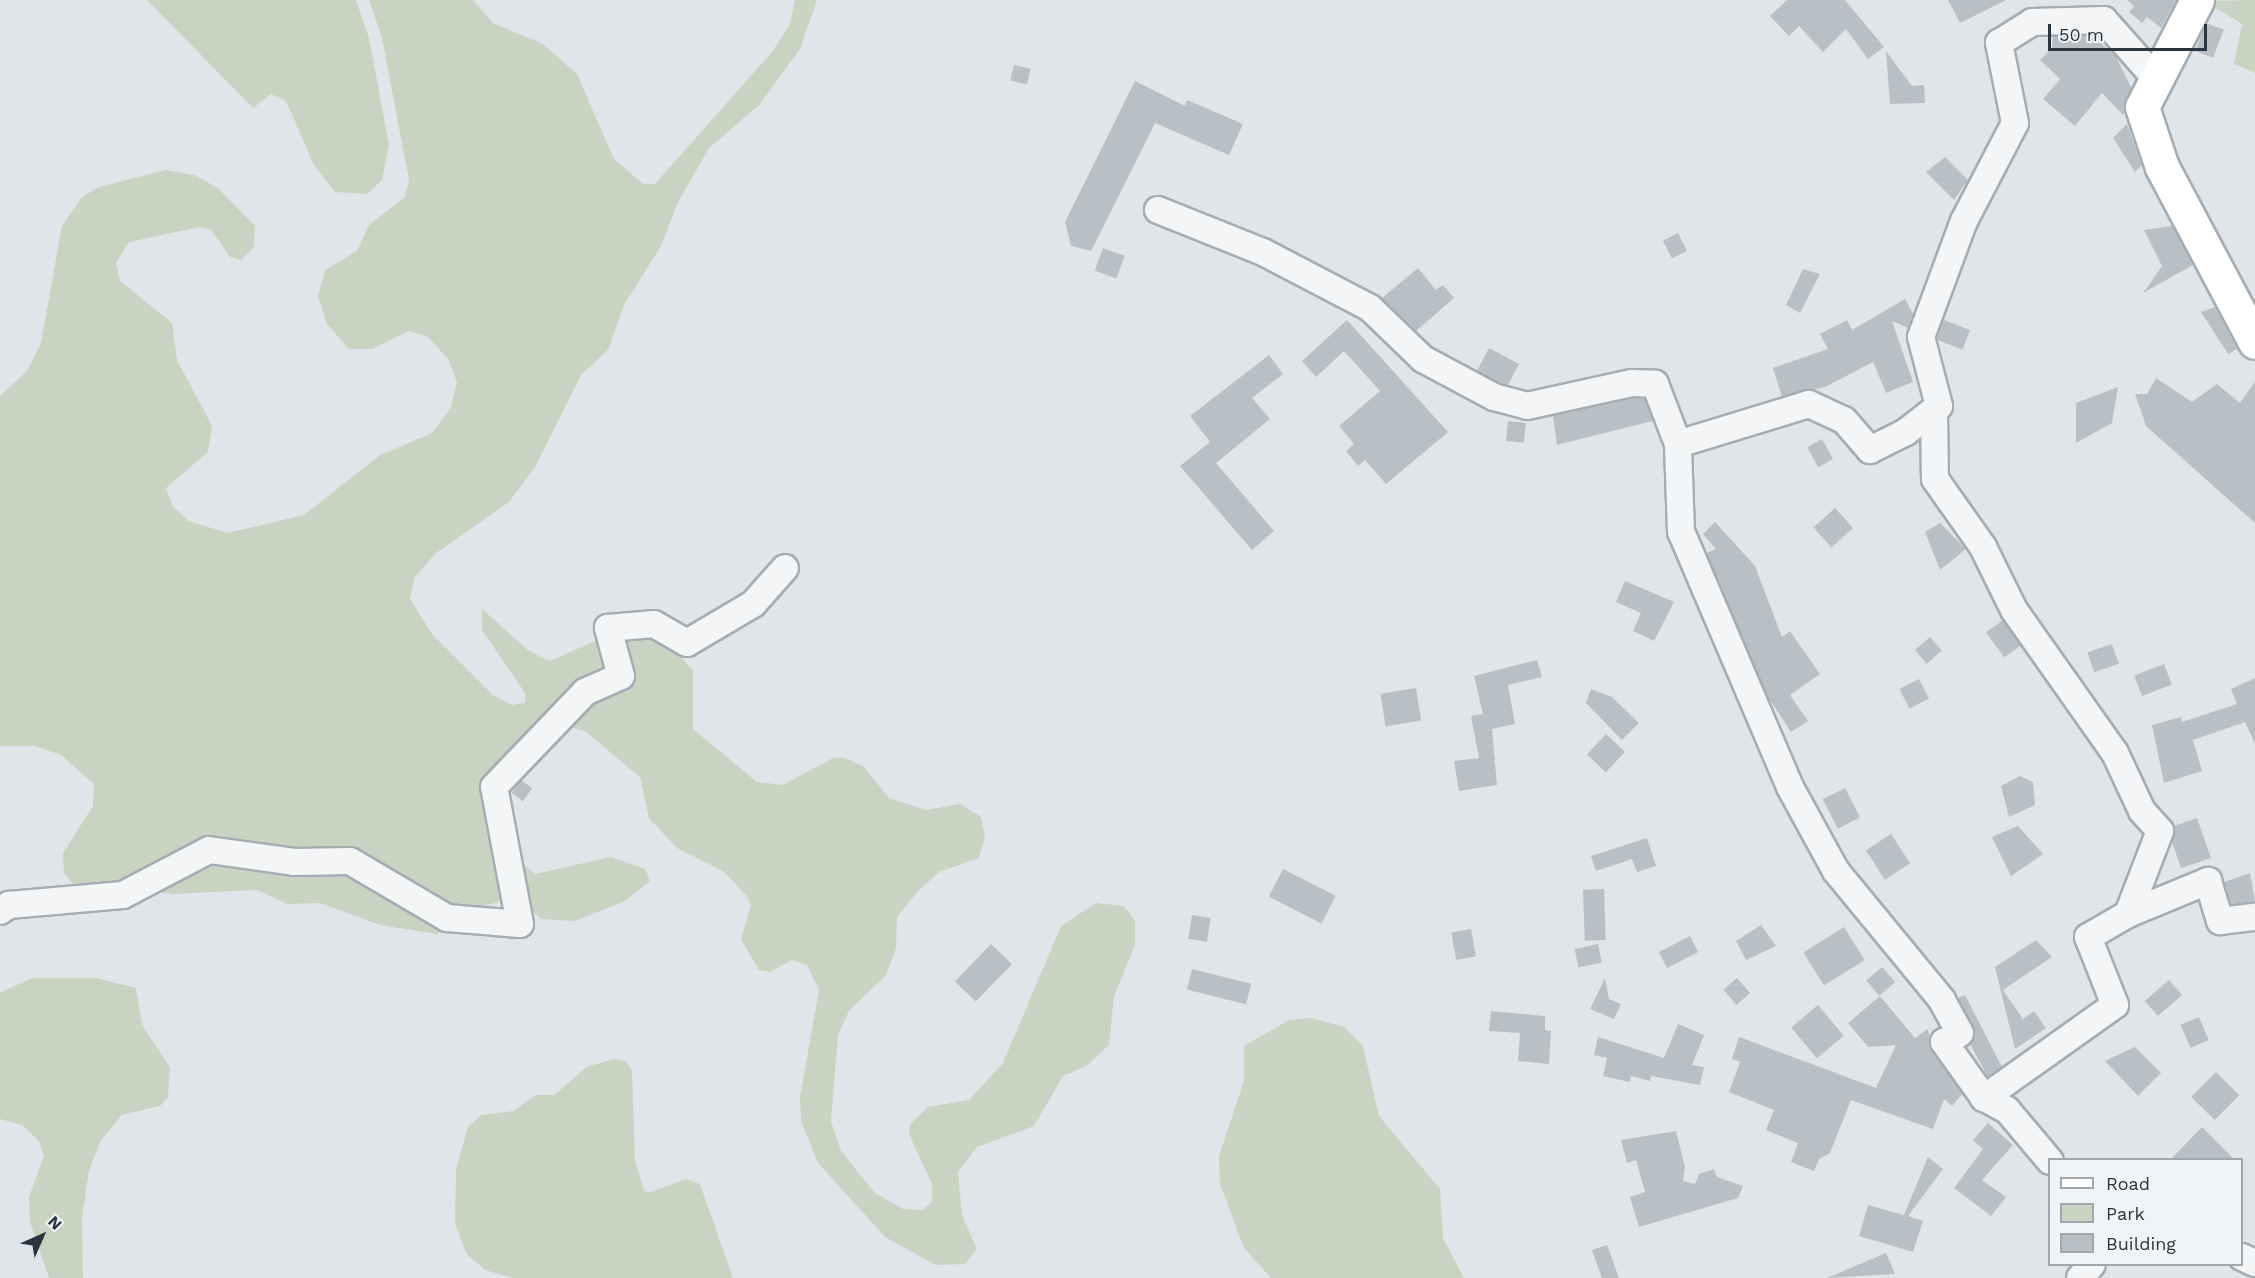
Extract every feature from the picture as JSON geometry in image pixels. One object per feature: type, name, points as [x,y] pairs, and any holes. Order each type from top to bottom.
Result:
[{"type":"main road","points":[[2197,0],[2142,107],[2162,167],[2255,342]]},
{"type":"street","points":[[1678,444],[1809,404],[1844,420],[1870,450],[1934,411],[1939,406],[1922,337],[1964,221],[2015,123],[1999,43],[2032,22],[2104,20],[2157,80]]},
{"type":"street","points":[[1158,210],[1263,252],[1370,308],[1423,359],[1494,397],[1527,406],[1632,383],[1655,384],[1668,405],[1678,444],[1681,532],[1790,787],[1836,872],[1942,1000],[1960,1033],[1944,1042],[1984,1098],[2007,1110],[2048,1160]]},
{"type":"street","points":[[1934,411],[1935,479],[1983,547],[2013,610],[2115,753],[2142,811],[2160,831],[2128,914]]},
{"type":"street","points":[[0,911],[9,905],[123,895],[209,850],[294,862],[350,861],[447,918],[520,924],[494,787],[585,692],[621,676],[608,628],[654,624],[687,643],[753,603],[785,568]]},
{"type":"street","points":[[1984,1098],[2115,1005],[2088,937],[2128,914],[2208,881],[2220,921],[2255,917]]},
{"type":"street","points":[[2080,1278],[2090,1266]]},
{"type":"green space","points":[[147,0],[356,0],[369,38],[389,145],[382,180],[367,194],[335,192],[314,165],[286,101],[271,94],[253,108]]},
{"type":"green space","points":[[369,0],[473,0],[493,23],[543,44],[577,74],[614,159],[643,184],[655,184],[772,52],[790,24],[795,0],[817,0],[800,49],[759,105],[709,148],[677,204],[661,246],[624,305],[608,350],[581,375],[535,467],[509,502],[436,553],[415,577],[410,599],[432,634],[494,696],[512,705],[525,703],[525,693],[482,630],[482,609],[529,651],[550,661],[597,640],[655,637],[666,642],[693,670],[693,729],[757,782],[783,785],[833,758],[845,758],[863,766],[889,798],[926,810],[960,804],[981,817],[985,837],[979,858],[939,872],[919,890],[897,917],[896,948],[886,975],[849,1011],[838,1035],[831,1122],[841,1151],[875,1193],[903,1209],[923,1210],[932,1201],[932,1184],[909,1134],[910,1124],[928,1107],[969,1100],[1003,1063],[1061,926],[1096,903],[1124,906],[1135,921],[1135,945],[1114,996],[1109,1045],[1086,1066],[1063,1076],[1034,1126],[977,1147],[958,1172],[962,1215],[977,1249],[965,1264],[936,1265],[885,1237],[818,1163],[801,1121],[800,1097],[819,990],[807,965],[792,960],[770,972],[759,970],[741,939],[751,905],[746,895],[723,871],[677,848],[649,818],[640,777],[585,731],[547,721],[523,735],[491,811],[495,841],[535,874],[611,857],[645,869],[650,881],[625,901],[575,921],[541,919],[516,896],[475,909],[437,934],[380,925],[320,903],[287,904],[257,890],[173,894],[72,883],[64,873],[63,853],[93,806],[94,784],[61,755],[35,746],[0,746],[0,396],[27,371],[41,343],[62,226],[82,197],[99,187],[166,170],[194,175],[218,188],[255,226],[254,247],[241,260],[230,257],[211,230],[200,227],[129,242],[116,263],[120,281],[172,323],[177,360],[212,426],[208,452],[166,488],[173,507],[189,521],[227,533],[304,515],[380,455],[432,433],[450,409],[457,382],[448,359],[428,337],[409,331],[372,349],[349,349],[327,324],[318,296],[325,270],[357,251],[369,225],[405,197],[409,180],[382,38]]},
{"type":"green space","points":[[2255,0],[2255,73],[2234,64],[2242,24],[2204,1]]},
{"type":"green space","points":[[32,978],[96,978],[136,988],[142,1025],[170,1067],[168,1097],[160,1106],[122,1115],[101,1140],[89,1170],[82,1218],[83,1278],[49,1278],[30,1222],[29,1197],[44,1156],[39,1141],[22,1125],[0,1119],[0,993]]},
{"type":"green space","points":[[1312,1018],[1344,1027],[1363,1046],[1379,1116],[1440,1189],[1443,1238],[1464,1278],[1271,1278],[1244,1248],[1220,1184],[1219,1156],[1244,1081],[1244,1046],[1289,1020]]},
{"type":"green space","points":[[614,1059],[626,1061],[632,1071],[635,1160],[644,1190],[648,1193],[686,1179],[700,1184],[733,1278],[513,1278],[485,1270],[466,1253],[455,1224],[456,1169],[468,1127],[481,1115],[513,1111],[536,1095],[554,1095],[587,1067]]},
{"type":"building","points":[[1787,0],[1845,0],[1884,47],[1868,59],[1846,29],[1823,52],[1799,26],[1789,36],[1770,16]]},
{"type":"building","points":[[1948,0],[2006,0],[1960,23]]},
{"type":"building","points":[[2127,0],[2176,0],[2161,28],[2147,17],[2142,23],[2129,12],[2134,6]]},
{"type":"building","points":[[2206,23],[2224,30],[2213,58],[2195,51]]},
{"type":"building","points":[[2092,35],[2116,57],[2131,87],[2123,115],[2102,93],[2075,126],[2043,99],[2060,79],[2040,60],[2052,48],[2053,36]]},
{"type":"building","points":[[1886,51],[1912,86],[1924,85],[1925,103],[1890,104]]},
{"type":"building","points":[[1014,65],[1031,69],[1027,84],[1010,81]]},
{"type":"building","points":[[1135,81],[1185,106],[1187,100],[1243,124],[1229,155],[1155,123],[1091,251],[1071,246],[1065,222]]},
{"type":"building","points":[[2127,124],[2142,165],[2135,172],[2113,138]]},
{"type":"building","points":[[1945,157],[1968,180],[1954,200],[1926,172]]},
{"type":"building","points":[[2172,226],[2193,265],[2143,293],[2162,266],[2144,230]]},
{"type":"building","points":[[1678,233],[1687,251],[1672,259],[1663,241]]},
{"type":"building","points":[[1103,248],[1125,256],[1116,278],[1095,271]]},
{"type":"building","points":[[1418,268],[1436,290],[1443,285],[1454,298],[1416,331],[1382,298]]},
{"type":"building","points":[[1803,269],[1820,274],[1800,313],[1786,305]]},
{"type":"building","points":[[1905,299],[1913,314],[1908,328],[1892,321],[1913,382],[1886,393],[1873,362],[1825,387],[1782,397],[1773,368],[1828,349],[1820,334],[1847,320],[1852,330]]},
{"type":"building","points":[[2215,307],[2237,349],[2228,354],[2201,312]]},
{"type":"building","points":[[1347,320],[1448,432],[1386,484],[1365,460],[1358,466],[1346,451],[1354,444],[1339,426],[1380,391],[1344,351],[1316,377],[1302,361]]},
{"type":"building","points":[[1944,320],[1970,330],[1963,350],[1936,340]]},
{"type":"building","points":[[1489,348],[1519,364],[1507,387],[1477,371]]},
{"type":"building","points":[[1269,355],[1283,374],[1252,398],[1270,419],[1216,463],[1274,531],[1252,550],[1180,466],[1210,442],[1190,416]]},
{"type":"building","points":[[2156,378],[2192,402],[2217,384],[2240,403],[2255,381],[2255,523],[2146,426],[2135,394],[2147,394]]},
{"type":"building","points":[[2118,387],[2112,423],[2076,443],[2076,403]]},
{"type":"building","points":[[1633,398],[1645,399],[1653,421],[1557,445],[1553,416]]},
{"type":"building","points":[[1508,421],[1526,423],[1524,443],[1506,441]]},
{"type":"building","points":[[1822,439],[1833,459],[1818,467],[1807,447]]},
{"type":"building","points":[[1835,508],[1853,528],[1832,547],[1813,527]]},
{"type":"building","points":[[1715,522],[1755,566],[1782,637],[1790,631],[1820,674],[1790,695],[1808,721],[1791,732],[1768,697],[1706,553],[1716,549],[1703,534]]},
{"type":"building","points":[[1940,523],[1966,549],[1940,570],[1925,532]]},
{"type":"building","points":[[1625,581],[1674,602],[1654,641],[1633,631],[1641,613],[1616,602]]},
{"type":"building","points":[[2003,620],[2021,645],[2004,657],[1986,632]]},
{"type":"building","points":[[1930,637],[1942,651],[1927,664],[1915,650]]},
{"type":"building","points":[[2112,644],[2119,664],[2094,672],[2087,652]]},
{"type":"building","points":[[1537,660],[1542,677],[1508,685],[1515,724],[1492,729],[1497,785],[1459,791],[1454,761],[1479,758],[1471,716],[1483,714],[1474,676]]},
{"type":"building","points":[[2164,664],[2172,685],[2142,696],[2134,675]]},
{"type":"building","points":[[2255,678],[2255,744],[2245,722],[2193,740],[2202,771],[2164,783],[2152,725],[2181,717],[2182,722],[2237,704],[2231,689]]},
{"type":"building","points":[[1919,679],[1929,699],[1909,709],[1899,689]]},
{"type":"building","points":[[1416,688],[1421,721],[1386,726],[1380,694]]},
{"type":"building","points":[[1591,689],[1612,697],[1639,723],[1622,740],[1586,703]]},
{"type":"building","points":[[1606,734],[1625,752],[1606,772],[1587,754]]},
{"type":"building","points":[[2020,776],[2033,782],[2035,805],[2009,817],[2001,786]]},
{"type":"building","points":[[521,780],[532,788],[523,801],[512,793]]},
{"type":"building","points":[[1845,788],[1860,817],[1838,829],[1823,799]]},
{"type":"building","points":[[2197,818],[2211,858],[2181,868],[2172,842],[2174,826]]},
{"type":"building","points":[[2018,826],[2043,854],[2011,876],[1992,837]]},
{"type":"building","points":[[1891,834],[1910,863],[1885,880],[1866,850]]},
{"type":"building","points":[[1647,838],[1656,866],[1637,872],[1632,859],[1596,871],[1591,856]]},
{"type":"building","points":[[1283,869],[1336,896],[1321,923],[1269,897]]},
{"type":"building","points":[[2250,873],[2255,902],[2231,905],[2224,882]]},
{"type":"building","points":[[1604,889],[1606,940],[1585,941],[1583,890]]},
{"type":"building","points":[[1192,915],[1211,918],[1207,942],[1188,939]]},
{"type":"building","points":[[1761,925],[1776,946],[1746,960],[1736,941]]},
{"type":"building","points":[[1844,927],[1865,960],[1824,986],[1803,952]]},
{"type":"building","points":[[1471,929],[1476,957],[1456,960],[1451,932]]},
{"type":"building","points":[[1690,936],[1698,952],[1667,968],[1659,952]]},
{"type":"building","points":[[2036,940],[2052,957],[2003,990],[2023,1019],[2034,1011],[2046,1028],[2015,1049],[1995,967]]},
{"type":"building","points":[[991,944],[1012,964],[976,1002],[955,981]]},
{"type":"building","points":[[1598,944],[1602,963],[1578,968],[1575,949]]},
{"type":"building","points":[[1882,967],[1895,982],[1879,996],[1866,981]]},
{"type":"building","points":[[1192,969],[1251,984],[1246,1004],[1187,989]]},
{"type":"building","points":[[1605,978],[1609,999],[1621,1004],[1614,1019],[1590,1009]]},
{"type":"building","points":[[1737,978],[1750,993],[1737,1005],[1723,990]]},
{"type":"building","points":[[2169,980],[2182,995],[2158,1016],[2145,1001]]},
{"type":"building","points":[[1965,995],[2002,1067],[1988,1077],[1970,1044],[1973,1026],[1958,998]]},
{"type":"building","points":[[1880,996],[1915,1038],[1928,1029],[1932,1051],[1962,1094],[1952,1106],[1944,1099],[1933,1129],[1851,1100],[1830,1153],[1819,1159],[1814,1171],[1791,1162],[1798,1143],[1766,1130],[1774,1110],[1729,1092],[1740,1062],[1732,1059],[1739,1037],[1876,1088],[1896,1045],[1868,1047],[1848,1023]]},
{"type":"building","points":[[1818,1005],[1844,1036],[1817,1058],[1791,1027]]},
{"type":"building","points":[[1491,1011],[1545,1016],[1545,1030],[1551,1031],[1549,1064],[1518,1061],[1520,1033],[1489,1031]]},
{"type":"building","points":[[2199,1017],[2209,1040],[2190,1048],[2181,1025]]},
{"type":"building","points":[[1678,1024],[1704,1035],[1692,1065],[1704,1067],[1700,1085],[1651,1076],[1650,1081],[1631,1076],[1630,1082],[1603,1076],[1607,1058],[1594,1055],[1598,1037],[1664,1058]]},
{"type":"building","points":[[2135,1047],[2161,1073],[2138,1096],[2105,1061]]},
{"type":"building","points":[[2216,1072],[2239,1095],[2215,1120],[2191,1097]]},
{"type":"building","points":[[1988,1123],[2013,1145],[1982,1180],[2006,1197],[1991,1216],[1954,1188],[1983,1149],[1973,1140]]},
{"type":"building","points":[[2202,1127],[2233,1158],[2172,1158]]},
{"type":"building","points":[[1676,1131],[1685,1167],[1683,1181],[1695,1184],[1699,1174],[1714,1169],[1717,1177],[1743,1186],[1738,1198],[1639,1227],[1630,1197],[1645,1192],[1636,1160],[1627,1163],[1621,1140]]},
{"type":"building","points":[[1928,1157],[1943,1169],[1908,1216],[1923,1221],[1913,1252],[1859,1236],[1868,1205],[1904,1215]]},
{"type":"building","points":[[1607,1245],[1619,1278],[1602,1278],[1592,1250]]},
{"type":"building","points":[[1886,1253],[1895,1274],[1827,1278]]}]
